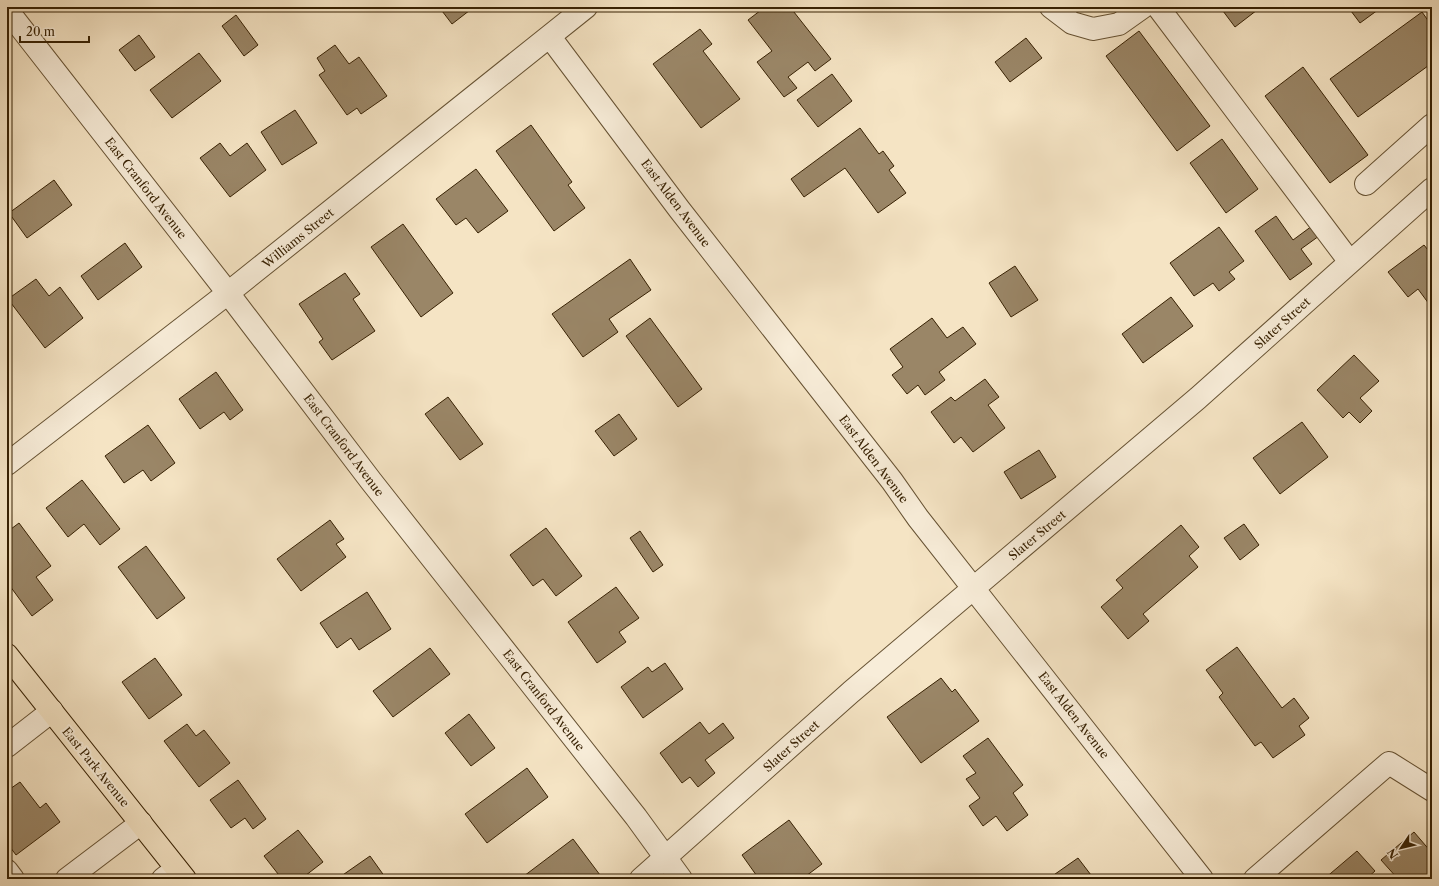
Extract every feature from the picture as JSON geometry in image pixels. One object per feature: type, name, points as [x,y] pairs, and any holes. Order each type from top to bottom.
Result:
[{"type":"main road","name":"East Park Avenue","points":[[7,655],[141,823],[175,876]]},
{"type":"street","name":"Williams Street","points":[[7,464],[228,294],[586,7]]},
{"type":"street","points":[[1051,7],[1072,23],[1093,29],[1119,24],[1143,7]]},
{"type":"street","points":[[1158,7],[1350,262]]},
{"type":"street","name":"East Cranford Avenue","points":[[7,10],[228,294],[371,481],[626,804],[681,879]]},
{"type":"street","name":"East Alden Avenue","points":[[550,37],[680,209],[883,469],[918,518],[1202,879]]},
{"type":"street","points":[[1366,184],[1432,124]]},
{"type":"street","name":"Slater Street","points":[[641,879],[851,692],[1192,403],[1432,189]]},
{"type":"street","points":[[7,746],[52,711]]},
{"type":"street","points":[[1255,879],[1389,763],[1432,790]]},
{"type":"street","points":[[67,879],[141,823]]},
{"type":"street","points":[[7,871],[13,879]]},
{"type":"building","points":[[439,7],[474,7],[452,24]]},
{"type":"building","points":[[765,7],[790,7],[831,59],[815,71],[808,62],[788,77],[797,88],[784,97],[757,62],[772,51],[748,20]]},
{"type":"building","points":[[1220,7],[1261,7],[1235,27]]},
{"type":"building","points":[[1348,7],[1382,7],[1360,23]]},
{"type":"building","points":[[1422,12],[1432,26],[1432,63],[1358,117],[1330,79]]},
{"type":"building","points":[[236,15],[258,45],[244,56],[222,26]]},
{"type":"building","points":[[700,29],[712,44],[703,51],[740,99],[701,128],[653,64]]},
{"type":"building","points":[[1139,31],[1210,126],[1177,151],[1106,56]]},
{"type":"building","points":[[139,35],[155,57],[135,71],[119,50]]},
{"type":"building","points":[[1026,38],[1042,58],[1010,82],[995,62]]},
{"type":"building","points":[[335,45],[349,64],[359,57],[387,96],[361,114],[357,108],[347,115],[319,75],[325,71],[317,58]]},
{"type":"building","points":[[199,53],[221,81],[172,118],[150,90]]},
{"type":"building","points":[[1303,67],[1368,155],[1330,183],[1265,96]]},
{"type":"building","points":[[832,74],[852,101],[818,127],[797,100]]},
{"type":"building","points":[[295,110],[317,143],[282,165],[261,132]]},
{"type":"building","points":[[531,125],[572,182],[568,185],[585,208],[554,231],[496,151]]},
{"type":"building","points":[[860,128],[879,154],[883,151],[894,166],[889,170],[906,193],[878,213],[845,168],[804,197],[791,179]]},
{"type":"building","points":[[1222,139],[1258,189],[1226,213],[1190,163]]},
{"type":"building","points":[[220,143],[230,156],[247,143],[266,170],[230,197],[200,158]]},
{"type":"building","points":[[476,169],[508,211],[478,233],[466,218],[456,225],[436,199]]},
{"type":"building","points":[[54,180],[72,205],[27,238],[9,213]]},
{"type":"building","points":[[1276,216],[1293,240],[1312,226],[1319,236],[1301,249],[1312,264],[1290,280],[1255,231]]},
{"type":"building","points":[[403,224],[453,293],[421,317],[371,247]]},
{"type":"building","points":[[1219,227],[1244,261],[1229,272],[1235,279],[1219,291],[1213,283],[1194,296],[1170,263]]},
{"type":"building","points":[[125,243],[142,267],[98,300],[81,276]]},
{"type":"building","points":[[1424,245],[1432,255],[1432,308],[1418,289],[1408,297],[1388,272]]},
{"type":"building","points":[[630,259],[651,290],[609,319],[618,332],[583,357],[552,314]]},
{"type":"building","points":[[1015,266],[1038,300],[1011,317],[989,283]]},
{"type":"building","points":[[345,273],[360,294],[353,299],[375,331],[332,360],[319,342],[323,339],[299,304]]},
{"type":"building","points":[[36,279],[49,296],[60,287],[83,318],[45,348],[8,299]]},
{"type":"building","points":[[1171,297],[1193,326],[1143,363],[1122,334]]},
{"type":"building","points":[[650,318],[702,389],[678,407],[626,336]]},
{"type":"building","points":[[932,318],[947,338],[963,327],[976,344],[939,372],[945,380],[925,395],[918,385],[907,394],[892,375],[903,367],[890,349]]},
{"type":"building","points":[[1354,355],[1379,381],[1360,398],[1372,411],[1360,423],[1349,412],[1343,418],[1317,390]]},
{"type":"building","points":[[216,372],[243,410],[230,420],[224,412],[200,429],[179,399]]},
{"type":"building","points":[[985,379],[999,397],[988,405],[1005,428],[973,452],[961,437],[954,443],[931,412],[951,397],[955,401]]},
{"type":"building","points":[[448,397],[483,444],[460,460],[425,414]]},
{"type":"building","points":[[619,414],[637,439],[614,456],[595,431]]},
{"type":"building","points":[[1302,422],[1328,457],[1280,494],[1253,458]]},
{"type":"building","points":[[148,425],[175,463],[151,481],[143,470],[124,483],[105,456]]},
{"type":"building","points":[[1039,450],[1056,477],[1021,499],[1004,472]]},
{"type":"building","points":[[82,480],[120,529],[100,545],[84,524],[68,537],[46,508]]},
{"type":"building","points":[[330,520],[344,539],[336,544],[346,557],[301,591],[277,559]]},
{"type":"building","points":[[19,523],[51,566],[36,577],[53,600],[32,616],[7,582],[7,532]]},
{"type":"building","points":[[1244,524],[1259,545],[1240,560],[1224,538]]},
{"type":"building","points":[[1181,525],[1199,547],[1189,556],[1198,567],[1143,614],[1149,621],[1128,639],[1101,607],[1123,588],[1116,580]]},
{"type":"building","points":[[546,528],[582,576],[556,596],[543,579],[533,586],[510,555]]},
{"type":"building","points":[[640,531],[663,565],[653,572],[630,538]]},
{"type":"building","points":[[146,546],[185,598],[157,619],[118,567]]},
{"type":"building","points":[[616,587],[639,618],[619,632],[626,642],[597,663],[568,622]]},
{"type":"building","points":[[367,592],[391,629],[359,650],[351,638],[337,648],[320,623]]},
{"type":"building","points":[[1237,647],[1282,708],[1294,698],[1309,718],[1299,726],[1305,735],[1273,758],[1261,742],[1255,746],[1219,697],[1223,693],[1206,670]]},
{"type":"building","points":[[430,648],[450,674],[393,717],[373,691]]},
{"type":"building","points":[[155,658],[182,695],[149,719],[122,682]]},
{"type":"building","points":[[665,663],[683,689],[643,718],[621,687],[648,667],[652,672]]},
{"type":"building","points":[[941,678],[952,692],[955,689],[979,721],[921,763],[887,717]]},
{"type":"building","points":[[469,714],[495,748],[471,766],[445,733]]},
{"type":"building","points":[[700,722],[709,734],[723,723],[734,738],[705,760],[715,773],[698,787],[690,777],[682,783],[660,753]]},
{"type":"building","points":[[187,724],[196,736],[204,730],[230,763],[199,787],[164,741]]},
{"type":"building","points":[[988,738],[1023,785],[1013,793],[1028,815],[1007,831],[996,816],[983,826],[969,806],[980,798],[966,779],[976,773],[963,756]]},
{"type":"building","points":[[527,768],[548,797],[487,843],[465,814]]},
{"type":"building","points":[[238,780],[266,819],[253,829],[245,818],[231,828],[210,800]]},
{"type":"building","points":[[20,782],[40,808],[46,803],[60,822],[16,855],[7,843],[7,791]]},
{"type":"building","points":[[789,820],[822,864],[802,879],[759,879],[742,855]]},
{"type":"building","points":[[298,830],[323,862],[301,879],[282,879],[264,856]]},
{"type":"building","points":[[1414,832],[1432,853],[1432,879],[1398,879],[1381,860]]},
{"type":"building","points":[[573,839],[603,879],[520,879]]},
{"type":"building","points":[[1357,851],[1375,871],[1366,879],[1324,879]]},
{"type":"building","points":[[370,856],[385,877],[383,879],[337,879]]},
{"type":"building","points":[[1078,858],[1091,875],[1086,879],[1048,879]]}]
